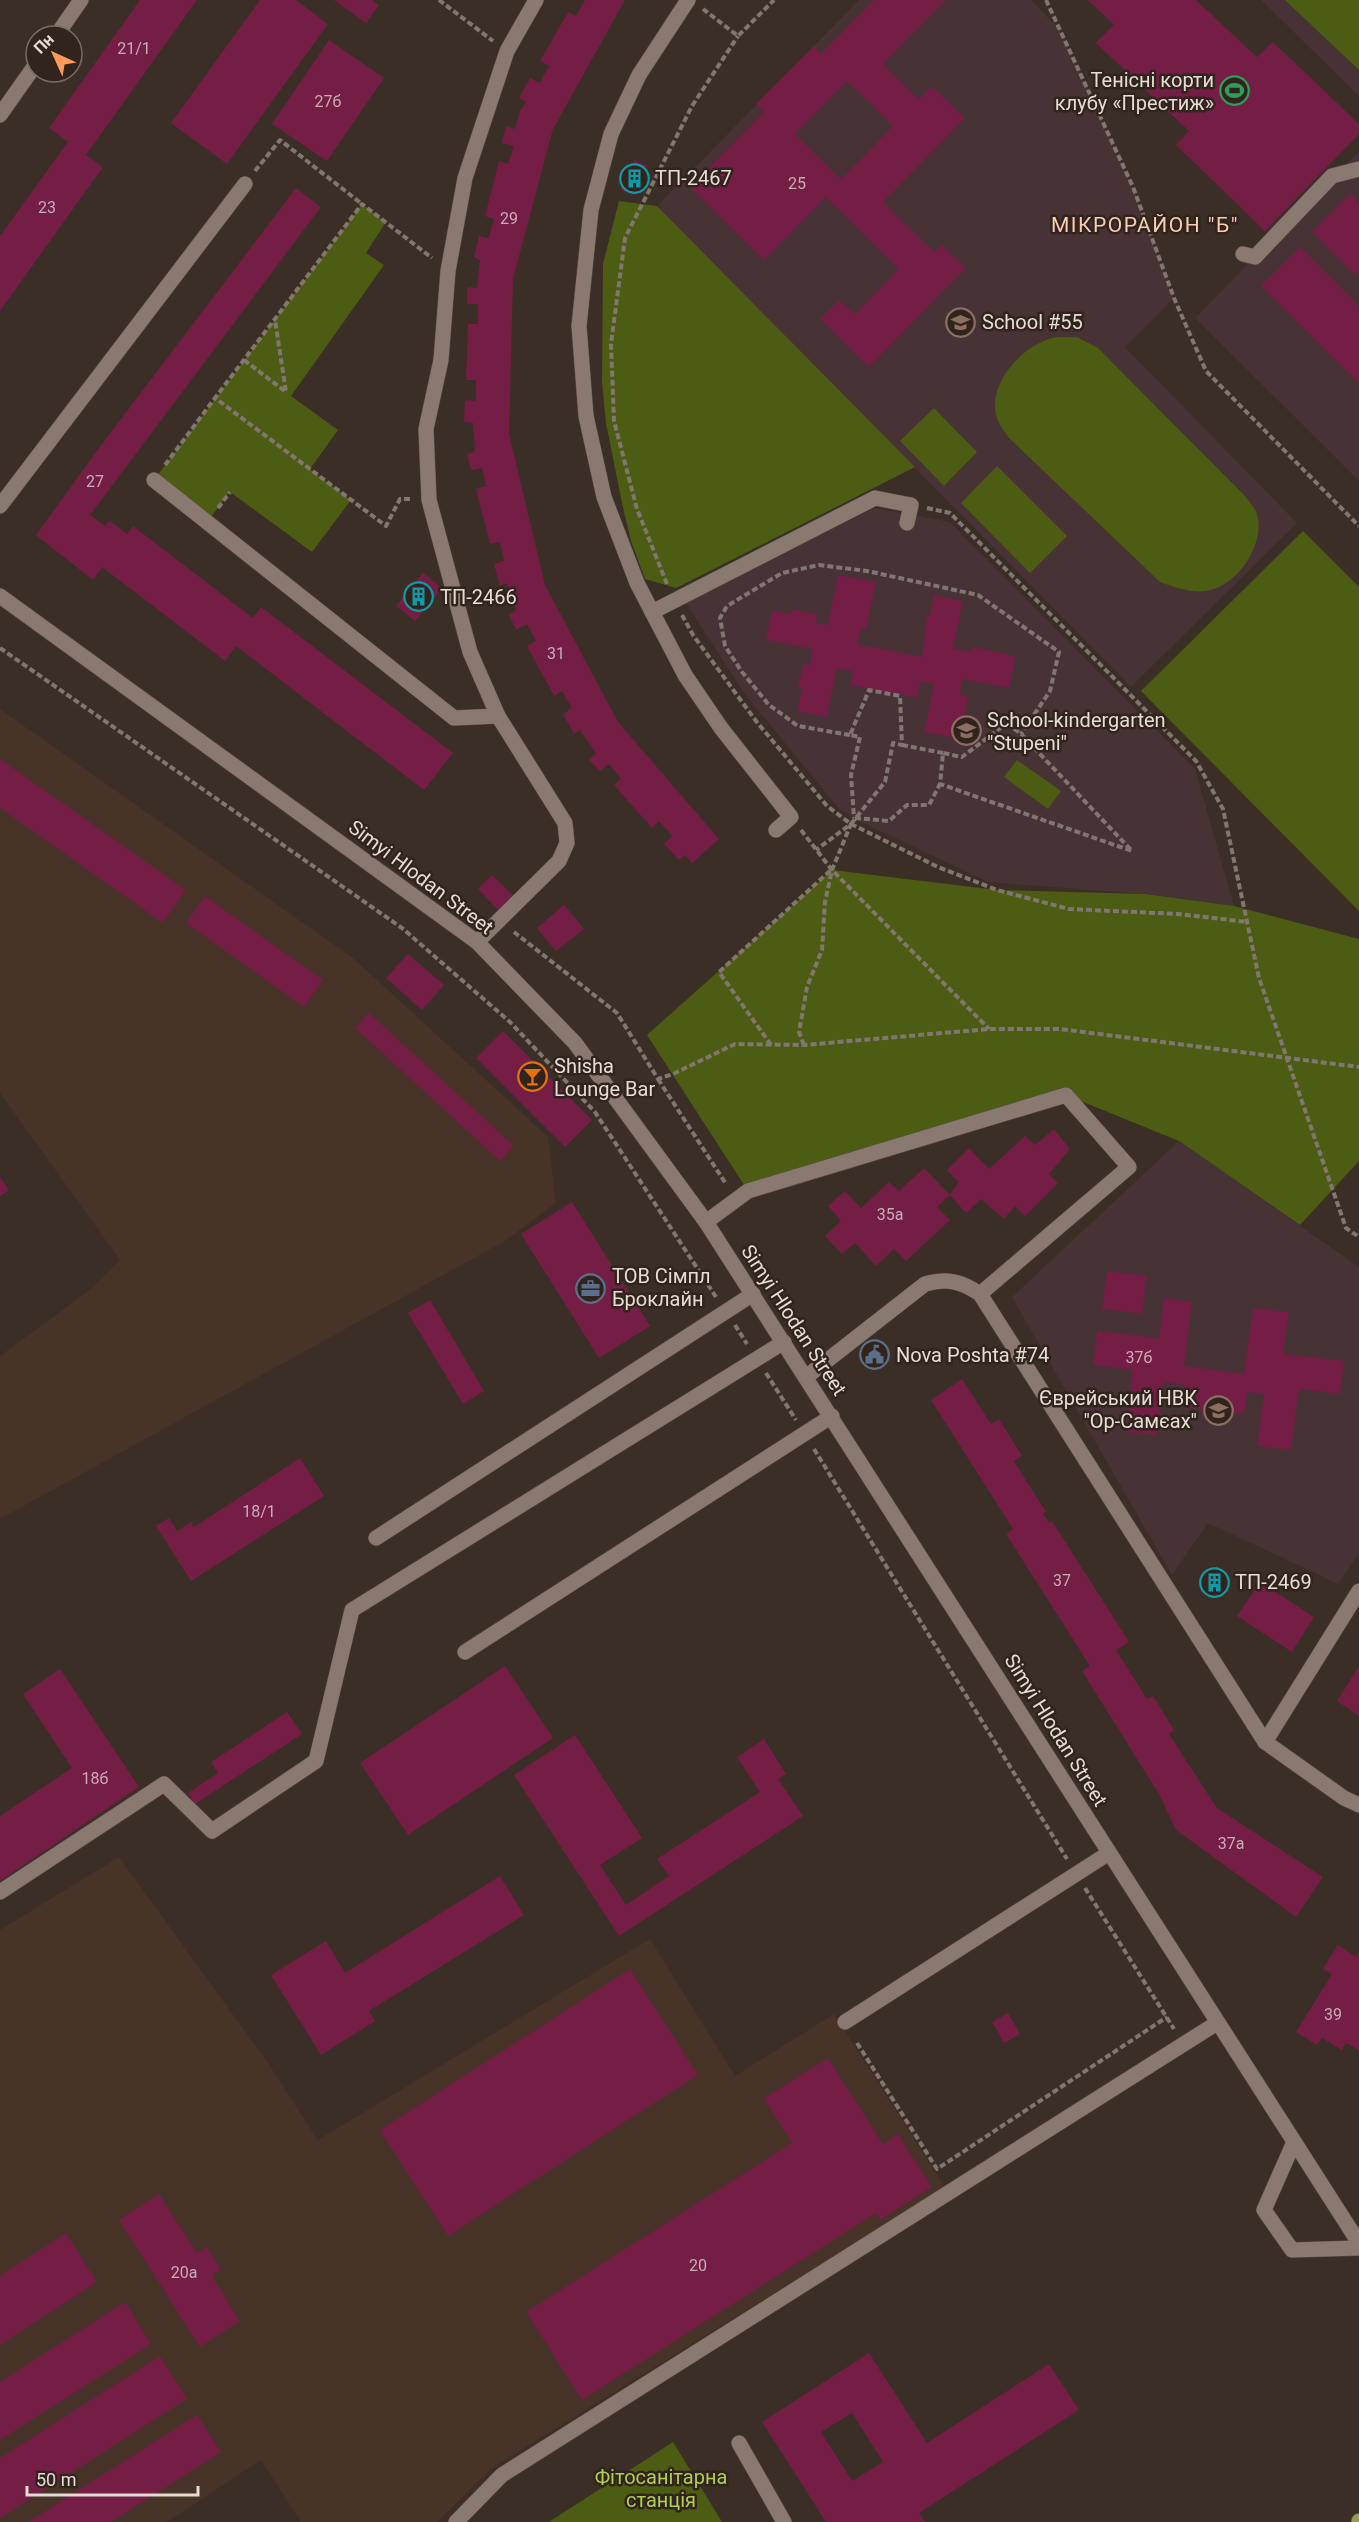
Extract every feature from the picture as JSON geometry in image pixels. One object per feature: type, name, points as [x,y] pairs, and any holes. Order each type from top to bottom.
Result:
[{"type":"street","points":[[64,24],[81,0]]},
{"type":"street","points":[[477,942],[559,861],[564,853],[568,833],[565,823],[498,716],[470,652],[429,500],[426,429],[441,360],[448,272],[465,178],[507,51],[536,0]]},
{"type":"street","points":[[694,4],[639,75],[611,134],[591,210],[579,326],[585,416],[604,497],[637,583],[691,684],[721,728],[791,818],[776,830]]},
{"type":"street","points":[[0,115],[24,81]]},
{"type":"street","points":[[1243,254],[1255,257],[1332,176],[1359,169]]},
{"type":"street","points":[[0,506],[245,184]]},
{"type":"street","points":[[154,480],[454,718],[498,716]]},
{"type":"street","points":[[652,612],[875,498],[911,505],[907,523]]},
{"type":"street","name":"Simyi Hlodan Street","points":[[0,596],[477,942],[575,1043],[706,1222],[1359,2243]]},
{"type":"street","points":[[706,1222],[748,1191],[1066,1095],[1129,1167],[980,1294]]},
{"type":"street","points":[[807,1377],[925,1284],[939,1280],[955,1281],[980,1294],[1265,1742],[1344,1798],[1359,1805]]},
{"type":"street","points":[[376,1538],[753,1294]]},
{"type":"street","points":[[0,1892],[164,1784],[212,1831],[316,1761],[352,1610],[784,1342]]},
{"type":"street","points":[[465,1652],[831,1416]]},
{"type":"street","points":[[1265,1742],[1359,1591]]},
{"type":"street","points":[[845,2022],[1109,1853]]},
{"type":"street","points":[[456,2522],[502,2475],[1217,2023]]},
{"type":"street","points":[[1294,2142],[1264,2210],[1292,2250],[1359,2248]]},
{"type":"street","points":[[739,2443],[784,2522]]},
{"type":"path","points":[[439,0],[507,51]]},
{"type":"path","points":[[774,0],[738,36],[692,106],[625,238],[611,344],[614,421],[637,509],[674,600],[693,635],[756,721],[827,806],[851,824],[938,867],[997,890],[1069,909],[1178,914],[1248,921]]},
{"type":"path","points":[[1047,0],[1133,187],[1174,298],[1206,371],[1359,526]]},
{"type":"path","points":[[694,4],[738,36]]},
{"type":"path","points":[[245,184],[280,140],[448,272]]},
{"type":"path","points":[[154,480],[362,204]]},
{"type":"path","points":[[244,360],[286,392],[275,320]]},
{"type":"path","points":[[215,399],[386,526],[400,499],[429,500]]},
{"type":"path","points":[[911,505],[950,513],[1196,761],[1223,809],[1259,978],[1346,1228],[1359,1237]]},
{"type":"path","points":[[854,818],[851,776],[860,737],[798,726],[769,705],[724,646],[720,618],[727,606],[782,573],[819,565],[878,573],[978,595],[1059,652],[1050,692],[1021,734]]},
{"type":"path","points":[[0,648],[402,928],[510,1022],[595,1112],[805,1433],[1076,1874],[1184,2044]]},
{"type":"path","points":[[850,735],[869,690],[900,696],[902,745]]},
{"type":"path","points":[[804,1045],[799,1032],[807,987],[822,950],[825,902],[832,870],[854,818],[885,782],[893,743],[962,757],[1007,723],[1021,734],[1132,851],[940,784]]},
{"type":"path","points":[[854,818],[889,821],[907,805],[929,805],[940,784],[943,753]]},
{"type":"path","points":[[851,824],[816,850],[832,870],[989,1029]]},
{"type":"path","points":[[771,1045],[719,972],[832,870]]},
{"type":"path","points":[[499,920],[617,1013],[737,1200]]},
{"type":"path","points":[[658,1079],[735,1044],[804,1045],[989,1029],[1060,1029],[1289,1060],[1359,1067]]},
{"type":"path","points":[[857,2043],[937,2169],[1167,2017]]},
{"type":"shaded area","name":"School #55","points":[[859,0],[1031,0],[1061,31],[1133,187],[1174,298],[1125,347],[1297,523],[1131,687],[657,206]]},
{"type":"shaded area","points":[[1261,0],[1359,0],[1359,96]]},
{"type":"shaded area","points":[[1359,151],[1359,481],[1195,318]]},
{"type":"shaded area","name":"School-kindergarten \"Stupeni\"","points":[[874,508],[950,522],[1195,769],[1234,906],[1145,894],[988,882],[863,823],[839,809],[744,693],[686,603]]},
{"type":"shaded area","points":[[0,709],[353,958],[548,1137],[556,1203],[505,1241],[0,1519],[0,1356],[91,1289],[120,1260],[0,1093]]},
{"type":"shaded area","name":"Єврейський НВК \"Ор-Самєах\"","points":[[1179,1141],[1359,1267],[1359,1553],[1338,1584],[1208,1523],[1172,1575],[1012,1297]]},
{"type":"shaded area","points":[[119,1857],[268,2063],[318,2140],[650,1939],[735,2076],[834,2014],[945,2187],[492,2468],[437,2522],[301,2522],[261,2460],[167,2522],[0,2522],[0,1930]]},
{"type":"green space","points":[[1285,0],[1359,0],[1359,70]]},
{"type":"green space","points":[[619,201],[657,206],[915,467],[676,588],[645,579],[631,541],[622,503],[606,423],[602,382],[603,264]]},
{"type":"green space","points":[[362,204],[386,222],[366,253],[384,265],[291,396],[338,430],[310,469],[351,500],[312,552],[230,492],[207,522],[154,480]]},
{"type":"green space","points":[[1077,337],[1098,348],[1244,495],[1255,509],[1259,526],[1253,551],[1237,573],[1217,588],[1194,591],[1160,582],[1009,438],[1001,426],[995,406],[996,393],[1008,370],[1027,351],[1038,344],[1049,339]]},
{"type":"green space","points":[[934,408],[977,452],[944,486],[900,441]]},
{"type":"green space","points":[[997,466],[1067,536],[1030,573],[961,503]]},
{"type":"green space","points":[[1303,531],[1359,587],[1359,911],[1141,691]]},
{"type":"green space","points":[[1017,760],[1061,791],[1048,809],[1004,777]]},
{"type":"green space","points":[[832,870],[997,890],[1145,894],[1234,906],[1359,939],[1359,1161],[1300,1225],[1179,1141],[1066,1095],[748,1191],[647,1035]]},
{"type":"green space","name":"Фітосанітарна станція","points":[[673,2442],[722,2522],[549,2522]]},
{"type":"building","points":[[140,0],[197,0],[86,155],[103,167],[0,311],[0,236],[68,142],[49,128],[80,84],[84,84],[84,79]]},
{"type":"building","points":[[260,0],[296,0],[328,24],[227,164],[171,123]]},
{"type":"building","points":[[334,0],[372,0],[379,5],[366,23]]},
{"type":"building","points":[[585,0],[625,0],[553,129],[513,279],[509,434],[545,585],[618,722],[719,839],[692,863],[685,855],[679,860],[664,844],[672,836],[659,821],[652,828],[614,785],[621,779],[609,764],[600,771],[589,760],[596,753],[580,730],[574,734],[563,714],[572,708],[562,691],[554,696],[527,646],[536,641],[527,624],[516,630],[509,615],[516,610],[507,583],[500,586],[494,564],[504,561],[500,542],[490,544],[476,489],[486,486],[482,468],[471,470],[467,454],[475,452],[473,423],[464,422],[465,400],[476,401],[476,380],[466,380],[468,324],[478,324],[478,304],[467,304],[467,287],[477,288],[480,260],[474,257],[479,236],[489,238],[494,219],[485,216],[499,161],[508,164],[514,146],[502,143],[506,126],[515,129],[520,111],[526,102],[519,98],[530,78],[540,83],[549,66],[540,61],[568,12],[576,16]]},
{"type":"building","points":[[874,0],[946,0],[883,64],[919,99],[932,86],[965,118],[883,202],[934,252],[941,244],[966,268],[869,367],[820,319],[839,300],[855,314],[899,269],[826,197],[764,260],[690,187],[764,112],[756,104],[814,46],[821,54]],"holes":[[[847,81],[893,126],[841,179],[795,134]]]},
{"type":"building","name":"Тенісні корти клубу «Престиж»","points":[[1088,0],[1196,0],[1257,57],[1273,42],[1359,124],[1359,134],[1265,231],[1176,145],[1189,131],[1096,43],[1114,25]]},
{"type":"building","points":[[329,40],[384,78],[327,161],[272,124]]},
{"type":"building","name":"ТП-2467","points":[[634,160],[647,166],[635,195],[621,190]]},
{"type":"building","points":[[296,188],[321,207],[90,515],[105,526],[110,521],[127,534],[133,526],[253,618],[261,607],[453,753],[424,790],[236,646],[225,661],[102,567],[93,580],[36,535]]},
{"type":"building","points":[[1350,194],[1359,203],[1359,271],[1355,275],[1312,232]]},
{"type":"building","points":[[1300,247],[1359,306],[1359,383],[1261,286]]},
{"type":"building","name":"ТП-2466","points":[[423,573],[442,588],[415,621],[396,606]]},
{"type":"building","points":[[838,575],[876,582],[866,630],[861,628],[857,644],[922,657],[927,615],[930,616],[934,595],[963,601],[953,649],[971,652],[972,647],[1016,656],[1009,688],[962,679],[960,694],[968,696],[964,719],[958,718],[955,738],[924,732],[934,684],[920,682],[917,698],[850,685],[853,671],[837,668],[827,717],[797,711],[802,688],[798,688],[803,664],[810,665],[813,649],[766,640],[772,611],[791,614],[792,609],[818,615],[816,623],[828,625]]},
{"type":"building","points":[[0,759],[186,890],[163,923],[0,808]]},
{"type":"building","points":[[492,875],[515,897],[500,912],[478,889]]},
{"type":"building","points":[[205,896],[323,980],[304,1007],[186,923]]},
{"type":"building","points":[[564,905],[584,929],[556,951],[537,928]]},
{"type":"building","points":[[408,954],[444,985],[422,1010],[386,978]]},
{"type":"building","points":[[369,1013],[514,1146],[500,1161],[355,1028]]},
{"type":"building","points":[[503,1031],[592,1120],[565,1147],[476,1058]]},
{"type":"building","points":[[1054,1129],[1070,1149],[1049,1174],[1058,1183],[1025,1216],[1015,1206],[1004,1219],[981,1199],[966,1213],[950,1195],[959,1182],[947,1170],[969,1148],[989,1169],[1025,1136],[1035,1145]]},
{"type":"building","points":[[924,1168],[950,1195],[937,1207],[950,1220],[906,1261],[894,1249],[876,1266],[855,1243],[842,1254],[825,1236],[841,1221],[828,1206],[845,1191],[861,1208],[889,1182],[899,1191]]},
{"type":"building","points":[[0,1177],[9,1190],[0,1196]]},
{"type":"building","points":[[572,1202],[650,1326],[599,1358],[521,1234]]},
{"type":"building","points":[[1107,1271],[1147,1276],[1142,1314],[1102,1309]]},
{"type":"building","points":[[1164,1298],[1192,1302],[1184,1366],[1244,1374],[1253,1308],[1289,1312],[1283,1354],[1344,1361],[1340,1394],[1299,1389],[1291,1450],[1257,1446],[1264,1394],[1247,1392],[1244,1414],[1182,1406],[1184,1385],[1164,1382],[1157,1435],[1126,1432],[1133,1370],[1093,1365],[1097,1331],[1159,1338]]},
{"type":"building","points":[[430,1300],[484,1391],[463,1404],[408,1313]]},
{"type":"building","points":[[962,1379],[991,1424],[999,1419],[1022,1456],[1014,1461],[1046,1512],[1043,1514],[1049,1523],[1052,1521],[1129,1642],[1116,1650],[1147,1699],[1153,1696],[1174,1730],[1169,1734],[1217,1808],[1323,1877],[1296,1917],[1176,1830],[1159,1794],[1082,1671],[1090,1666],[1006,1534],[1013,1529],[931,1400]]},
{"type":"building","points":[[300,1458],[324,1496],[191,1581],[156,1526],[169,1518],[177,1531],[191,1522],[194,1527]]},
{"type":"building","name":"ТП-2469","points":[[1216,1566],[1227,1573],[1212,1598],[1200,1591]]},
{"type":"building","points":[[1260,1582],[1314,1617],[1292,1652],[1237,1616]]},
{"type":"building","points":[[505,1666],[553,1738],[408,1835],[360,1763]]},
{"type":"building","points":[[1359,1666],[1359,1716],[1337,1701]]},
{"type":"building","points":[[60,1669],[139,1787],[0,1881],[0,1816],[72,1768],[23,1694]]},
{"type":"building","points":[[287,1712],[302,1734],[195,1804],[188,1793],[218,1773],[211,1762]]},
{"type":"building","points":[[575,1735],[642,1838],[600,1865],[626,1905],[669,1876],[657,1859],[760,1792],[737,1757],[764,1739],[786,1774],[778,1779],[803,1816],[619,1936],[514,1775]]},
{"type":"building","points":[[500,1876],[524,1915],[369,2011],[375,2021],[321,2055],[271,1975],[326,1941],[345,1973]]},
{"type":"building","points":[[1338,1945],[1356,1957],[1359,1953],[1359,2050],[1346,2043],[1342,2050],[1322,2038],[1317,2045],[1296,2032],[1332,1974],[1323,1969]]},
{"type":"building","points":[[630,1969],[698,2075],[448,2236],[380,2130]]},
{"type":"building","points":[[1008,2013],[1020,2034],[1004,2043],[992,2022]]},
{"type":"building","points":[[828,2058],[883,2144],[898,2134],[932,2187],[880,2220],[876,2213],[582,2400],[526,2312],[792,2143],[764,2098]]},
{"type":"building","points":[[159,2194],[197,2253],[207,2247],[221,2269],[212,2276],[240,2321],[200,2347],[119,2220]]},
{"type":"building","points":[[66,2233],[97,2282],[0,2345],[0,2276]]},
{"type":"building","points":[[125,2302],[151,2344],[0,2440],[0,2382]]},
{"type":"building","points":[[869,2353],[927,2443],[1049,2364],[1079,2410],[919,2513],[925,2522],[826,2522],[762,2422]],"holes":[[[852,2413],[883,2462],[852,2481],[821,2432]]]},
{"type":"building","points":[[160,2356],[187,2399],[0,2518],[0,2458]]},
{"type":"building","points":[[197,2415],[221,2452],[111,2522],[28,2522]]},
{"type":"place","name":"Тенісні корти клубу «Престиж»","points":[[1235,91]]},
{"type":"place","name":"ТП-2467","points":[[634,178]]},
{"type":"place","name":"School #55","points":[[961,322]]},
{"type":"place","name":"ТП-2466","points":[[419,597]]},
{"type":"place","name":"School-kindergarten \"Stupeni\"","points":[[966,731]]},
{"type":"place","name":"Shisha Lounge Bar","points":[[533,1077]]},
{"type":"place","name":"ТОВ Сімпл Броклайн","points":[[591,1288]]},
{"type":"place","name":"Nova Poshta #74","points":[[875,1355]]},
{"type":"place","name":"Єврейський НВК \"Ор-Самєах\"","points":[[1218,1410]]},
{"type":"place","name":"ТП-2469","points":[[1214,1582]]},
{"type":"district","name":"МІКРОРАЙОН \"Б\"","points":[[1145,225]]}]
